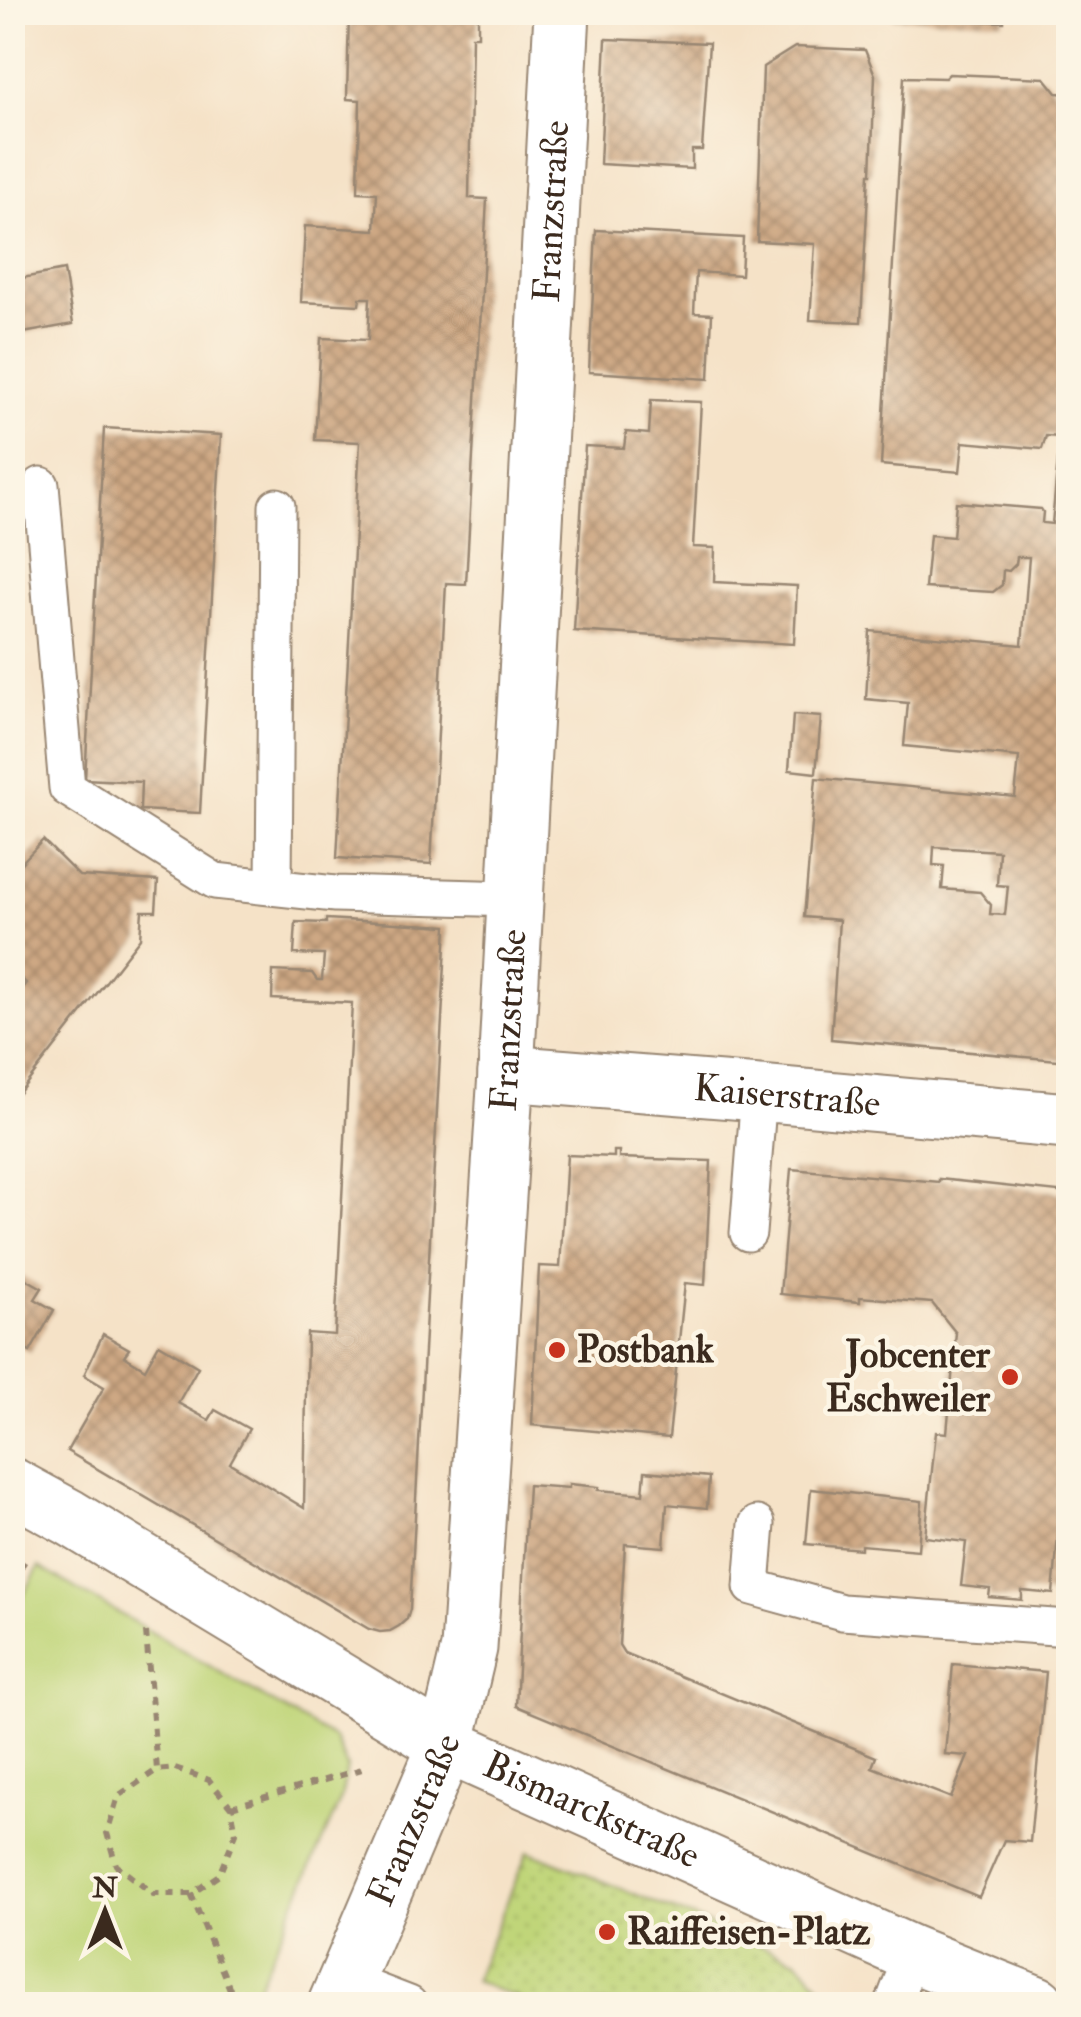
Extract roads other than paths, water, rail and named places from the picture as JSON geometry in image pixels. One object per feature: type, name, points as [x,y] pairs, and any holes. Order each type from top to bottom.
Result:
[{"type":"street","name":"Franzstraße","points":[[342,1992],[446,1746],[469,1648],[516,899],[562,12]]},
{"type":"street","name":"Kaiserstraße","points":[[506,1073],[1068,1121]]},
{"type":"street","name":"Bismarckstraße","points":[[12,1486],[446,1746],[912,1954],[1037,2004]]},
{"type":"lane","points":[[40,485],[67,788],[215,880],[336,894],[516,899]]},
{"type":"lane","points":[[274,887],[278,506]]},
{"type":"lane","points":[[748,1233],[759,1093]]},
{"type":"lane","points":[[757,1524],[752,1587],[842,1612],[1068,1628]]},
{"type":"lane","points":[[893,2004],[912,1954]]},
{"type":"lane","points":[[342,1992],[409,2004]]},
{"type":"place","name":"Postbank","points":[[557,1350]]},
{"type":"place","name":"Jobcenter Eschweiler","points":[[1010,1377]]},
{"type":"place","name":"Raiffeisen-Platz","points":[[607,1932]]}]
